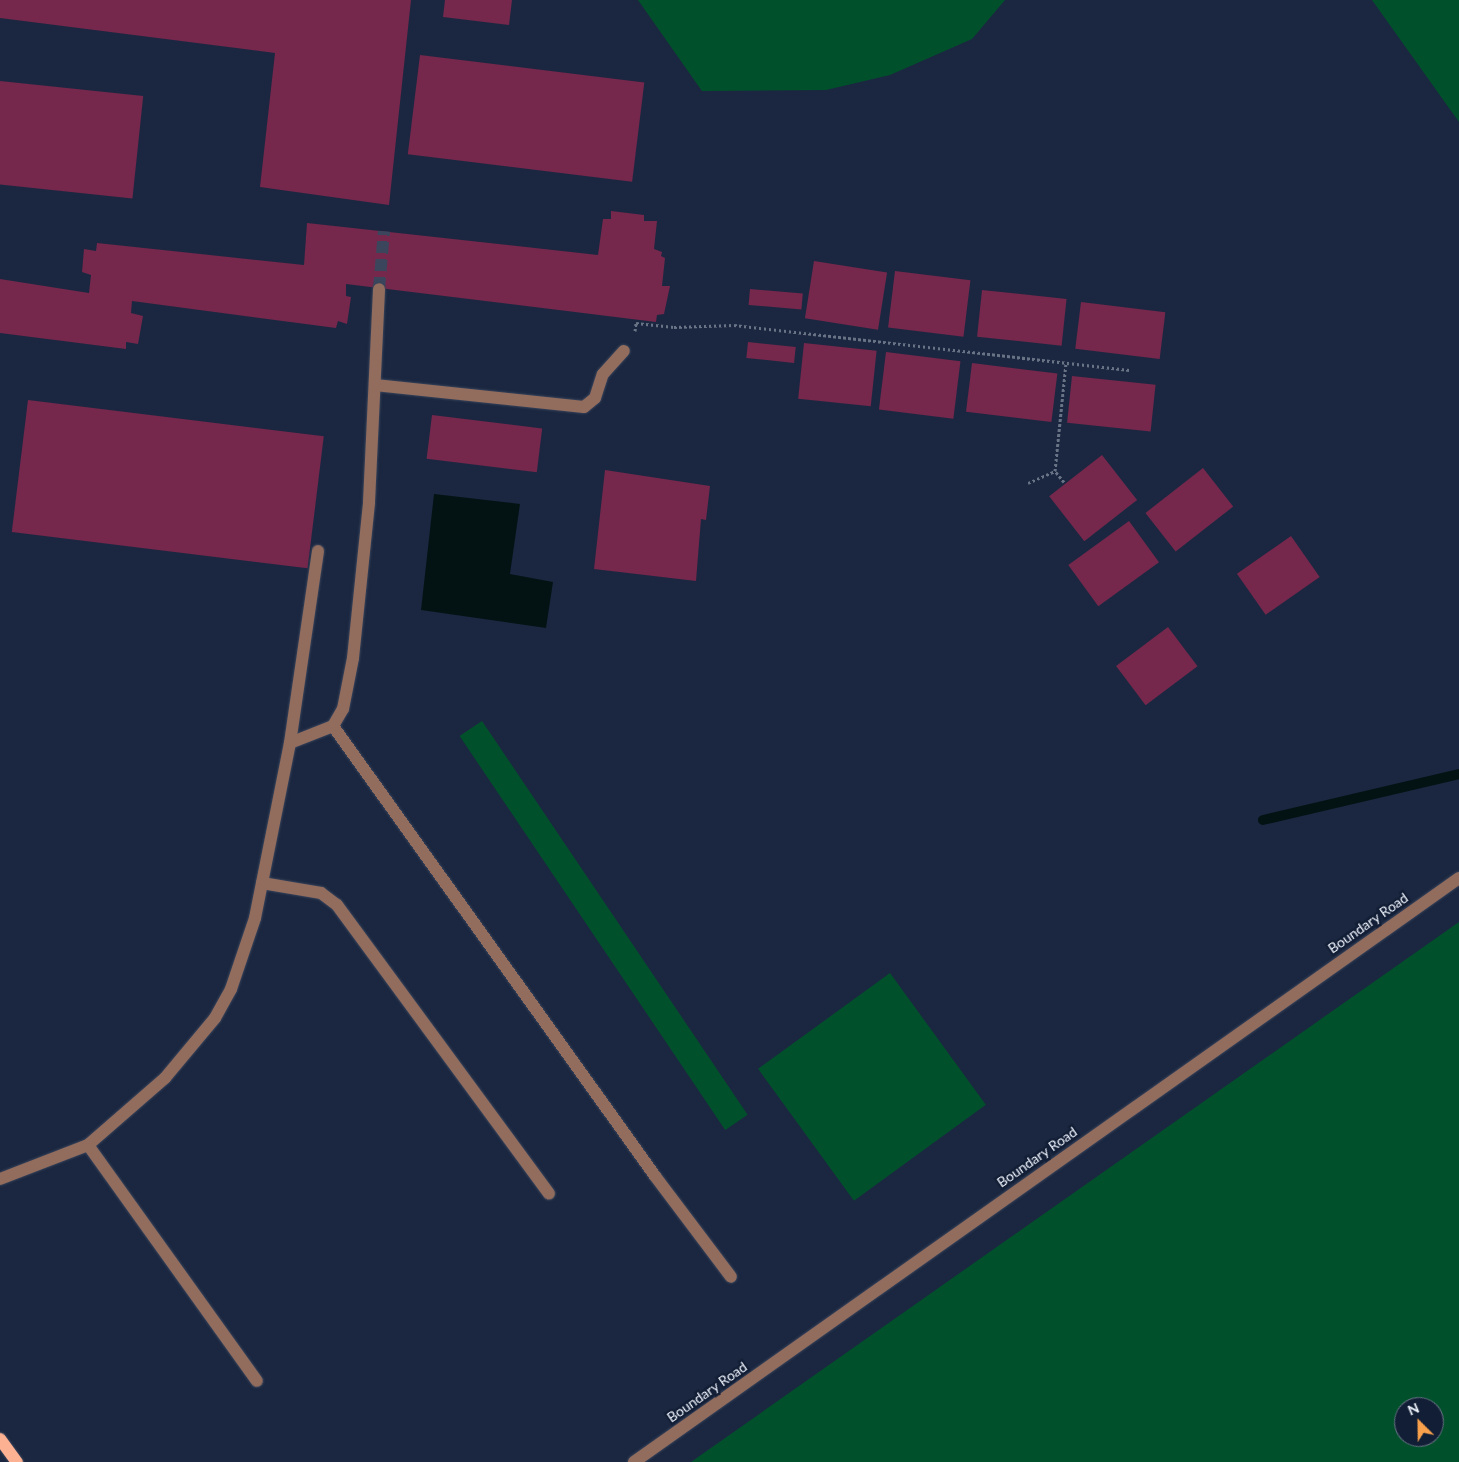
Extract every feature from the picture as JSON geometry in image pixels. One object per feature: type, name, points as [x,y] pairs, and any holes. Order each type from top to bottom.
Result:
[{"type":"main road","points":[[0,1439],[17,1462]]},
{"type":"street","points":[[290,743],[333,726],[343,709],[353,658],[369,502],[379,289]]},
{"type":"street","points":[[375,385],[584,407],[595,398],[603,374],[624,351]]},
{"type":"street","points":[[0,1178],[88,1145],[165,1078],[215,1018],[237,972],[262,883],[290,743],[318,552]]},
{"type":"street","points":[[333,726],[655,1176],[731,1277]]},
{"type":"street","name":"Boundary Road","points":[[634,1462],[1459,878]]},
{"type":"street","points":[[262,883],[321,894],[337,905],[549,1194]]},
{"type":"street","points":[[88,1145],[257,1381]]},
{"type":"path","points":[[636,323],[674,327],[734,325],[1129,370]]},
{"type":"path","points":[[1064,482],[1056,471],[1066,363]]},
{"type":"path","points":[[1028,483],[1056,471]]},
{"type":"green space","points":[[638,0],[1005,0],[972,39],[890,75],[826,90],[702,91]]},
{"type":"green space","points":[[1372,0],[1459,0],[1459,122]]},
{"type":"green space","points":[[482,721],[748,1115],[725,1130],[460,736]]},
{"type":"green space","points":[[1459,922],[1459,1462],[691,1462]]},
{"type":"green space","points":[[890,973],[986,1105],[854,1201],[758,1069]]},
{"type":"shaded area","points":[[434,494],[520,504],[510,574],[553,582],[546,628],[421,610]]},
{"type":"building","points":[[0,0],[411,0],[389,205],[260,187],[275,53],[0,18]]},
{"type":"building","points":[[445,0],[512,0],[509,25],[443,17]]},
{"type":"building","points":[[420,55],[644,83],[632,182],[408,154]]},
{"type":"building","points":[[0,81],[143,96],[132,198],[0,185]]},
{"type":"building","points":[[611,211],[644,215],[644,221],[657,221],[654,249],[662,252],[661,256],[665,258],[662,286],[670,286],[664,314],[657,315],[656,322],[346,284],[346,296],[351,297],[347,324],[338,321],[336,328],[132,301],[131,313],[143,316],[138,344],[126,342],[126,349],[0,333],[0,279],[89,293],[91,275],[82,272],[84,249],[96,251],[97,243],[304,265],[307,223],[598,255],[603,219],[611,219]]},
{"type":"building","points":[[814,261],[887,273],[878,330],[805,318]]},
{"type":"building","points":[[895,271],[970,280],[963,337],[888,328]]},
{"type":"building","points":[[750,289],[803,294],[801,310],[749,305]]},
{"type":"building","points":[[982,290],[1067,299],[1062,346],[977,337]]},
{"type":"building","points":[[1081,302],[1165,312],[1160,359],[1075,349]]},
{"type":"building","points":[[748,342],[796,347],[794,363],[746,358]]},
{"type":"building","points":[[804,343],[877,351],[871,406],[798,399]]},
{"type":"building","points":[[886,352],[960,361],[953,419],[879,410]]},
{"type":"building","points":[[972,363],[1057,373],[1051,422],[966,412]]},
{"type":"building","points":[[1072,376],[1156,385],[1151,432],[1067,423]]},
{"type":"building","points":[[28,400],[324,436],[308,568],[12,532]]},
{"type":"building","points":[[432,415],[542,429],[537,472],[427,459]]},
{"type":"building","points":[[1102,455],[1137,500],[1084,541],[1049,496]]},
{"type":"building","points":[[1203,468],[1233,507],[1176,552],[1145,513]]},
{"type":"building","points":[[605,470],[710,486],[706,520],[701,519],[696,581],[594,569]]},
{"type":"building","points":[[1129,521],[1159,562],[1098,606],[1068,565]]},
{"type":"building","points":[[1291,536],[1320,577],[1266,615],[1237,574]]},
{"type":"building","points":[[1168,627],[1197,666],[1146,705],[1116,666]]},
{"type":"waterway","points":[[1263,820],[1459,774]]},
{"type":"tunnel","points":[[379,289],[384,231]]}]
